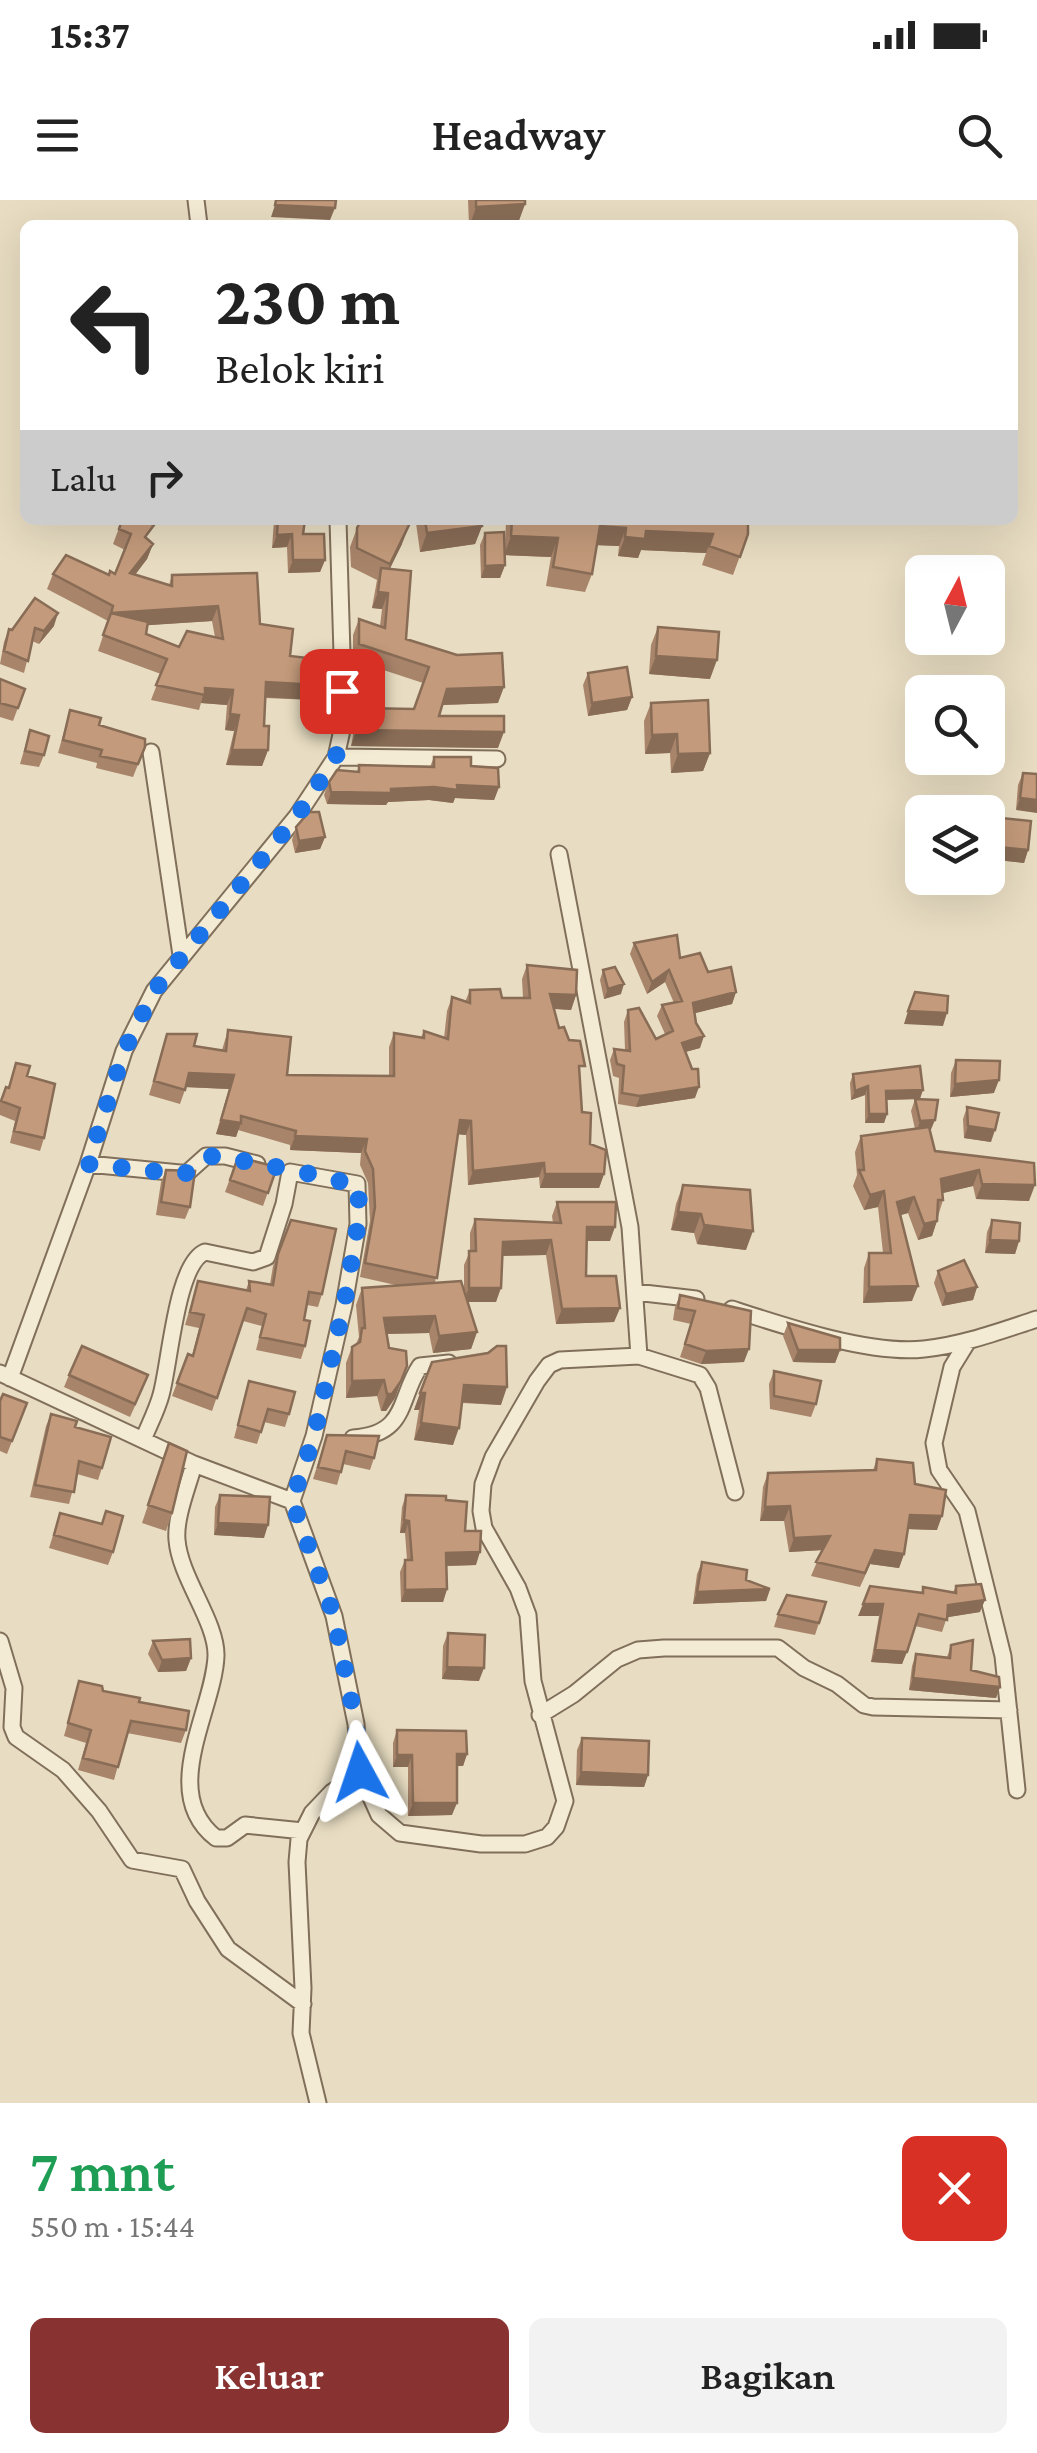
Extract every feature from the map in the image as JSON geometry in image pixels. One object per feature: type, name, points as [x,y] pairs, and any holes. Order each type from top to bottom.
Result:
[{"type":"street","points":[[292,1501],[194,1464],[5,1376],[88,1164],[124,1051],[154,991],[297,816],[336,757],[344,721],[338,525]]},
{"type":"street","points":[[151,752],[180,955]]},
{"type":"street","points":[[336,757],[497,759]]},
{"type":"street","points":[[558,854],[630,1227],[638,1356]]},
{"type":"street","points":[[88,1164],[180,1174],[206,1156],[225,1156],[356,1184],[358,1224],[344,1305],[314,1436],[292,1501],[334,1616],[356,1724],[360,1772],[379,1816],[400,1833],[481,1844],[525,1844],[547,1837],[556,1827],[565,1801],[533,1681],[528,1615],[518,1588],[484,1528],[483,1484],[493,1457],[549,1365],[560,1360],[638,1356],[703,1377],[735,1492]]},
{"type":"street","points":[[143,1440],[161,1398],[183,1287],[194,1260],[205,1252],[253,1262],[267,1257],[290,1172]]},
{"type":"street","points":[[635,1292],[704,1300]]},
{"type":"street","points":[[721,1306],[789,1328],[897,1350],[922,1350],[968,1341],[1037,1319]]},
{"type":"street","points":[[968,1341],[952,1367],[934,1444],[940,1470],[967,1511],[1002,1656],[1016,1790]]},
{"type":"street","points":[[314,1436],[356,1438],[382,1431],[400,1412],[420,1366],[462,1361]]},
{"type":"street","points":[[194,1464],[176,1541],[194,1596],[207,1618],[216,1653],[195,1743],[190,1777],[193,1800],[199,1818],[216,1838],[227,1838],[245,1825],[303,1832]]},
{"type":"street","points":[[0,1642],[14,1688],[12,1727],[16,1737],[63,1770],[99,1811],[132,1860],[182,1869],[228,1949],[302,2004]]},
{"type":"street","points":[[540,1715],[574,1694],[617,1658],[638,1650],[734,1646],[778,1648],[804,1668],[872,1707],[1009,1710]]},
{"type":"street","points":[[318,2103],[301,2033],[297,1862],[303,1832],[312,1814],[332,1792],[360,1772]]},
{"type":"building","points":[[276,200],[336,200],[335,208],[275,205]]},
{"type":"building","points":[[476,200],[525,200],[525,204],[476,207]]},
{"type":"building","points":[[120,525],[154,525],[145,537],[153,544],[130,573],[172,586],[172,575],[257,573],[260,624],[293,629],[290,656],[325,660],[319,685],[266,682],[264,726],[269,726],[268,750],[232,750],[239,715],[230,714],[233,690],[205,688],[205,695],[156,685],[167,659],[103,635],[113,606],[53,574],[66,555],[109,575],[110,571],[115,574],[131,534],[119,529]],"holes":[[[218,606],[223,639],[187,631],[179,647],[146,634],[148,622],[111,613]]]},
{"type":"building","points":[[278,525],[304,525],[303,534],[324,534],[325,560],[293,560],[292,534],[277,535]]},
{"type":"building","points":[[409,525],[390,564],[357,548],[357,528]]},
{"type":"building","points":[[426,525],[482,526],[427,533]]},
{"type":"building","points":[[512,525],[748,525],[740,557],[709,546],[713,534],[646,531],[645,539],[625,537],[626,528],[600,526],[592,574],[553,567],[558,538],[511,536]]},
{"type":"building","points":[[504,532],[505,565],[485,566],[485,533]]},
{"type":"building","points":[[381,568],[411,571],[406,639],[457,655],[502,653],[504,687],[447,689],[439,716],[504,716],[504,732],[357,730],[361,708],[414,709],[429,667],[359,644],[359,619],[385,628],[388,593],[378,592]]},
{"type":"building","points":[[35,598],[58,613],[44,631],[35,628],[28,661],[4,651],[9,629]]},
{"type":"building","points":[[658,627],[719,632],[717,660],[656,656]]},
{"type":"building","points":[[627,667],[632,697],[592,703],[588,673]]},
{"type":"building","points":[[0,679],[25,689],[18,708],[0,703]]},
{"type":"building","points":[[708,700],[710,753],[678,754],[677,734],[652,735],[651,703]]},
{"type":"building","points":[[70,710],[101,718],[99,725],[145,739],[138,764],[100,756],[102,750],[63,740]]},
{"type":"building","points":[[30,730],[49,736],[44,755],[25,751]]},
{"type":"building","points":[[434,757],[471,757],[471,766],[498,768],[499,787],[457,785],[458,790],[434,787],[391,789],[391,793],[331,792],[329,782],[337,770],[359,772],[359,765],[434,767]]},
{"type":"building","points":[[1023,773],[1037,774],[1037,800],[1020,798]]},
{"type":"building","points":[[309,812],[319,812],[325,837],[299,841],[296,827]]},
{"type":"building","points":[[1005,818],[1031,821],[1028,850],[1005,848]]},
{"type":"building","points":[[677,935],[680,958],[700,953],[708,972],[731,967],[736,992],[693,1003],[696,1023],[704,1036],[682,1043],[692,1069],[698,1069],[699,1087],[640,1096],[622,1093],[624,1066],[617,1064],[614,1049],[630,1051],[628,1010],[639,1008],[656,1039],[673,1031],[662,1005],[682,1001],[669,970],[652,982],[634,943]]},
{"type":"building","points":[[527,965],[577,970],[576,995],[550,994],[559,1028],[564,1027],[569,1040],[580,1041],[585,1066],[579,1066],[582,1112],[591,1113],[590,1144],[606,1150],[604,1174],[545,1174],[544,1163],[473,1171],[471,1121],[460,1120],[437,1278],[365,1263],[375,1207],[373,1169],[365,1151],[367,1139],[295,1136],[296,1131],[241,1116],[241,1123],[221,1120],[234,1075],[189,1073],[185,1090],[154,1081],[167,1034],[197,1034],[194,1046],[226,1051],[228,1030],[291,1037],[287,1075],[394,1076],[394,1033],[424,1038],[424,1031],[448,1039],[452,997],[470,1003],[470,990],[500,989],[502,998],[530,998]]},
{"type":"building","points":[[615,967],[624,984],[608,989],[603,970]]},
{"type":"building","points":[[915,992],[948,996],[947,1013],[908,1011]]},
{"type":"building","points":[[956,1060],[1000,1061],[999,1080],[955,1084]]},
{"type":"building","points":[[16,1063],[30,1066],[27,1076],[55,1084],[44,1138],[14,1131],[20,1108],[1,1101]]},
{"type":"building","points":[[920,1066],[923,1090],[886,1091],[887,1114],[869,1114],[868,1086],[855,1091],[853,1074]]},
{"type":"building","points":[[915,1099],[938,1100],[935,1120],[920,1121]]},
{"type":"building","points":[[967,1107],[999,1113],[995,1130],[968,1126]]},
{"type":"building","points":[[929,1127],[935,1151],[1034,1163],[1035,1185],[982,1184],[979,1170],[941,1179],[943,1200],[938,1200],[937,1221],[924,1224],[914,1197],[897,1202],[918,1286],[869,1287],[869,1253],[891,1253],[884,1191],[870,1195],[859,1170],[864,1170],[861,1136]]},
{"type":"building","points":[[238,1157],[277,1167],[268,1193],[230,1180]]},
{"type":"building","points":[[166,1170],[195,1171],[190,1207],[161,1202]]},
{"type":"building","points":[[683,1185],[750,1190],[753,1231],[704,1225],[701,1214],[678,1212]]},
{"type":"building","points":[[557,1202],[616,1202],[615,1227],[587,1227],[586,1276],[616,1276],[620,1308],[562,1309],[551,1240],[503,1242],[501,1288],[469,1288],[469,1251],[476,1251],[475,1219],[561,1223]]},
{"type":"building","points":[[291,1220],[336,1229],[322,1294],[309,1292],[304,1320],[310,1321],[305,1346],[260,1337],[266,1314],[247,1308],[217,1398],[177,1383],[188,1354],[193,1356],[204,1315],[190,1312],[198,1281],[250,1291],[249,1281],[273,1285],[278,1254]]},
{"type":"building","points":[[992,1220],[1020,1223],[1019,1241],[990,1240]]},
{"type":"building","points":[[964,1260],[977,1287],[946,1294],[938,1271]]},
{"type":"building","points":[[461,1281],[477,1332],[439,1336],[435,1316],[384,1318],[389,1348],[406,1351],[407,1366],[401,1381],[392,1394],[387,1394],[384,1380],[352,1381],[352,1347],[360,1342],[365,1328],[362,1288]]},
{"type":"building","points":[[680,1295],[751,1311],[749,1349],[706,1351],[685,1344],[695,1311],[678,1308]]},
{"type":"building","points":[[788,1323],[840,1338],[840,1350],[798,1350]]},
{"type":"building","points":[[82,1346],[148,1375],[135,1404],[69,1375]]},
{"type":"building","points":[[497,1346],[506,1346],[507,1387],[464,1385],[459,1428],[421,1423],[425,1393],[420,1393],[432,1362],[488,1353]]},
{"type":"building","points":[[774,1371],[821,1381],[816,1404],[774,1396]]},
{"type":"building","points":[[249,1381],[295,1392],[289,1414],[268,1409],[261,1432],[238,1425]]},
{"type":"building","points":[[3,1394],[27,1403],[12,1441],[0,1437]]},
{"type":"building","points":[[51,1414],[77,1421],[75,1427],[111,1437],[102,1468],[79,1461],[74,1492],[35,1485]]},
{"type":"building","points":[[327,1435],[379,1436],[374,1458],[346,1451],[341,1472],[318,1467]]},
{"type":"building","points":[[169,1443],[187,1451],[172,1513],[148,1505]]},
{"type":"building","points":[[877,1459],[913,1463],[915,1484],[946,1490],[942,1516],[910,1515],[904,1554],[875,1550],[865,1573],[816,1562],[830,1536],[794,1538],[790,1506],[765,1507],[768,1473],[876,1470]]},
{"type":"building","points":[[220,1495],[270,1497],[268,1525],[218,1523]]},
{"type":"building","points":[[406,1495],[446,1496],[446,1500],[467,1502],[465,1531],[481,1531],[480,1552],[446,1553],[447,1589],[405,1590],[405,1560],[412,1560],[409,1521],[404,1520]]},
{"type":"building","points":[[106,1511],[123,1516],[113,1552],[54,1535],[60,1513],[102,1524]]},
{"type":"building","points":[[702,1562],[747,1570],[746,1580],[770,1589],[697,1592]]},
{"type":"building","points":[[981,1584],[985,1600],[948,1605],[947,1620],[919,1614],[907,1652],[875,1650],[883,1604],[863,1604],[870,1586],[923,1593],[923,1587],[956,1593],[956,1586]]},
{"type":"building","points":[[787,1595],[826,1602],[819,1623],[778,1614]]},
{"type":"building","points":[[448,1633],[485,1635],[484,1668],[447,1667]]},
{"type":"building","points":[[190,1639],[191,1658],[162,1660],[153,1641]]},
{"type":"building","points":[[973,1640],[971,1670],[999,1677],[1000,1687],[913,1678],[916,1654],[950,1658],[951,1645]]},
{"type":"building","points":[[79,1681],[102,1686],[103,1691],[140,1698],[139,1702],[189,1711],[186,1730],[131,1721],[118,1767],[83,1758],[91,1730],[68,1723]]},
{"type":"building","points":[[397,1730],[466,1731],[467,1754],[457,1754],[457,1803],[413,1803],[412,1755],[397,1755]]},
{"type":"building","points":[[582,1738],[649,1741],[648,1775],[581,1772]]},
{"type":"route","points":[[342,691],[344,721],[336,757],[297,816],[154,991],[124,1051],[88,1164],[180,1174],[206,1156],[225,1156],[350,1182],[359,1188],[358,1224],[344,1305],[314,1436],[292,1501],[334,1616],[356,1724],[360,1772]]}]
